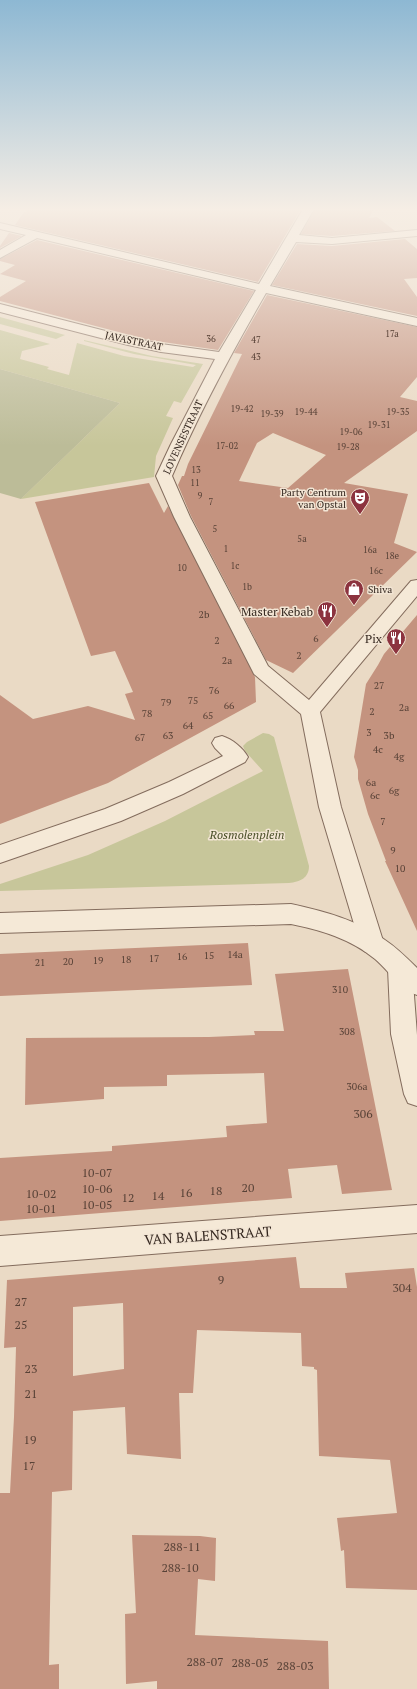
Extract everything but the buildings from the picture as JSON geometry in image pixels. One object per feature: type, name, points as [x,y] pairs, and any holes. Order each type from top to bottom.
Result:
[{"type":"street","points":[[262,288],[417,322]]},
{"type":"street","name":"LOVENSESTRAAT","points":[[262,288],[223,356],[181,437],[164,476],[182,517],[261,670],[310,712]]},
{"type":"street","name":"JAVASTRAAT","points":[[0,308],[128,341],[161,348],[223,356]]},
{"type":"street","points":[[372,944],[330,807],[310,712],[417,585]]},
{"type":"street","points":[[0,854],[113,816],[176,788],[238,757],[222,743]]},
{"type":"street","points":[[0,923],[291,914],[322,920],[346,930],[372,944],[409,976],[404,1034],[417,1094]]},
{"type":"street","name":"VAN BALENSTRAAT","points":[[0,1251],[417,1219]]},
{"type":"green space","points":[[0,317],[65,335],[56,339],[0,324]]},
{"type":"green space","points":[[0,330],[50,344],[22,351],[20,359],[49,367],[47,369],[69,375],[77,343],[124,356],[193,367],[196,365],[134,354],[84,340],[152,356],[203,364],[181,403],[174,401],[166,416],[173,418],[156,456],[154,477],[21,499],[120,403],[0,369]]},
{"type":"green space","points":[[0,369],[120,403],[21,499],[0,493]]},
{"type":"green space","name":"Rosmolenplein","points":[[263,733],[274,737],[309,866],[309,870],[303,879],[297,882],[289,883],[0,891],[0,884],[88,855],[165,821],[263,771],[245,751],[243,746]]},
{"type":"place","name":"Party Centrum van Opstal","points":[[360,515]]},
{"type":"place","name":"Shiva","points":[[354,606]]},
{"type":"place","name":"Master Kebab","points":[[327,628]]},
{"type":"place","name":"Pix","points":[[396,655]]}]
